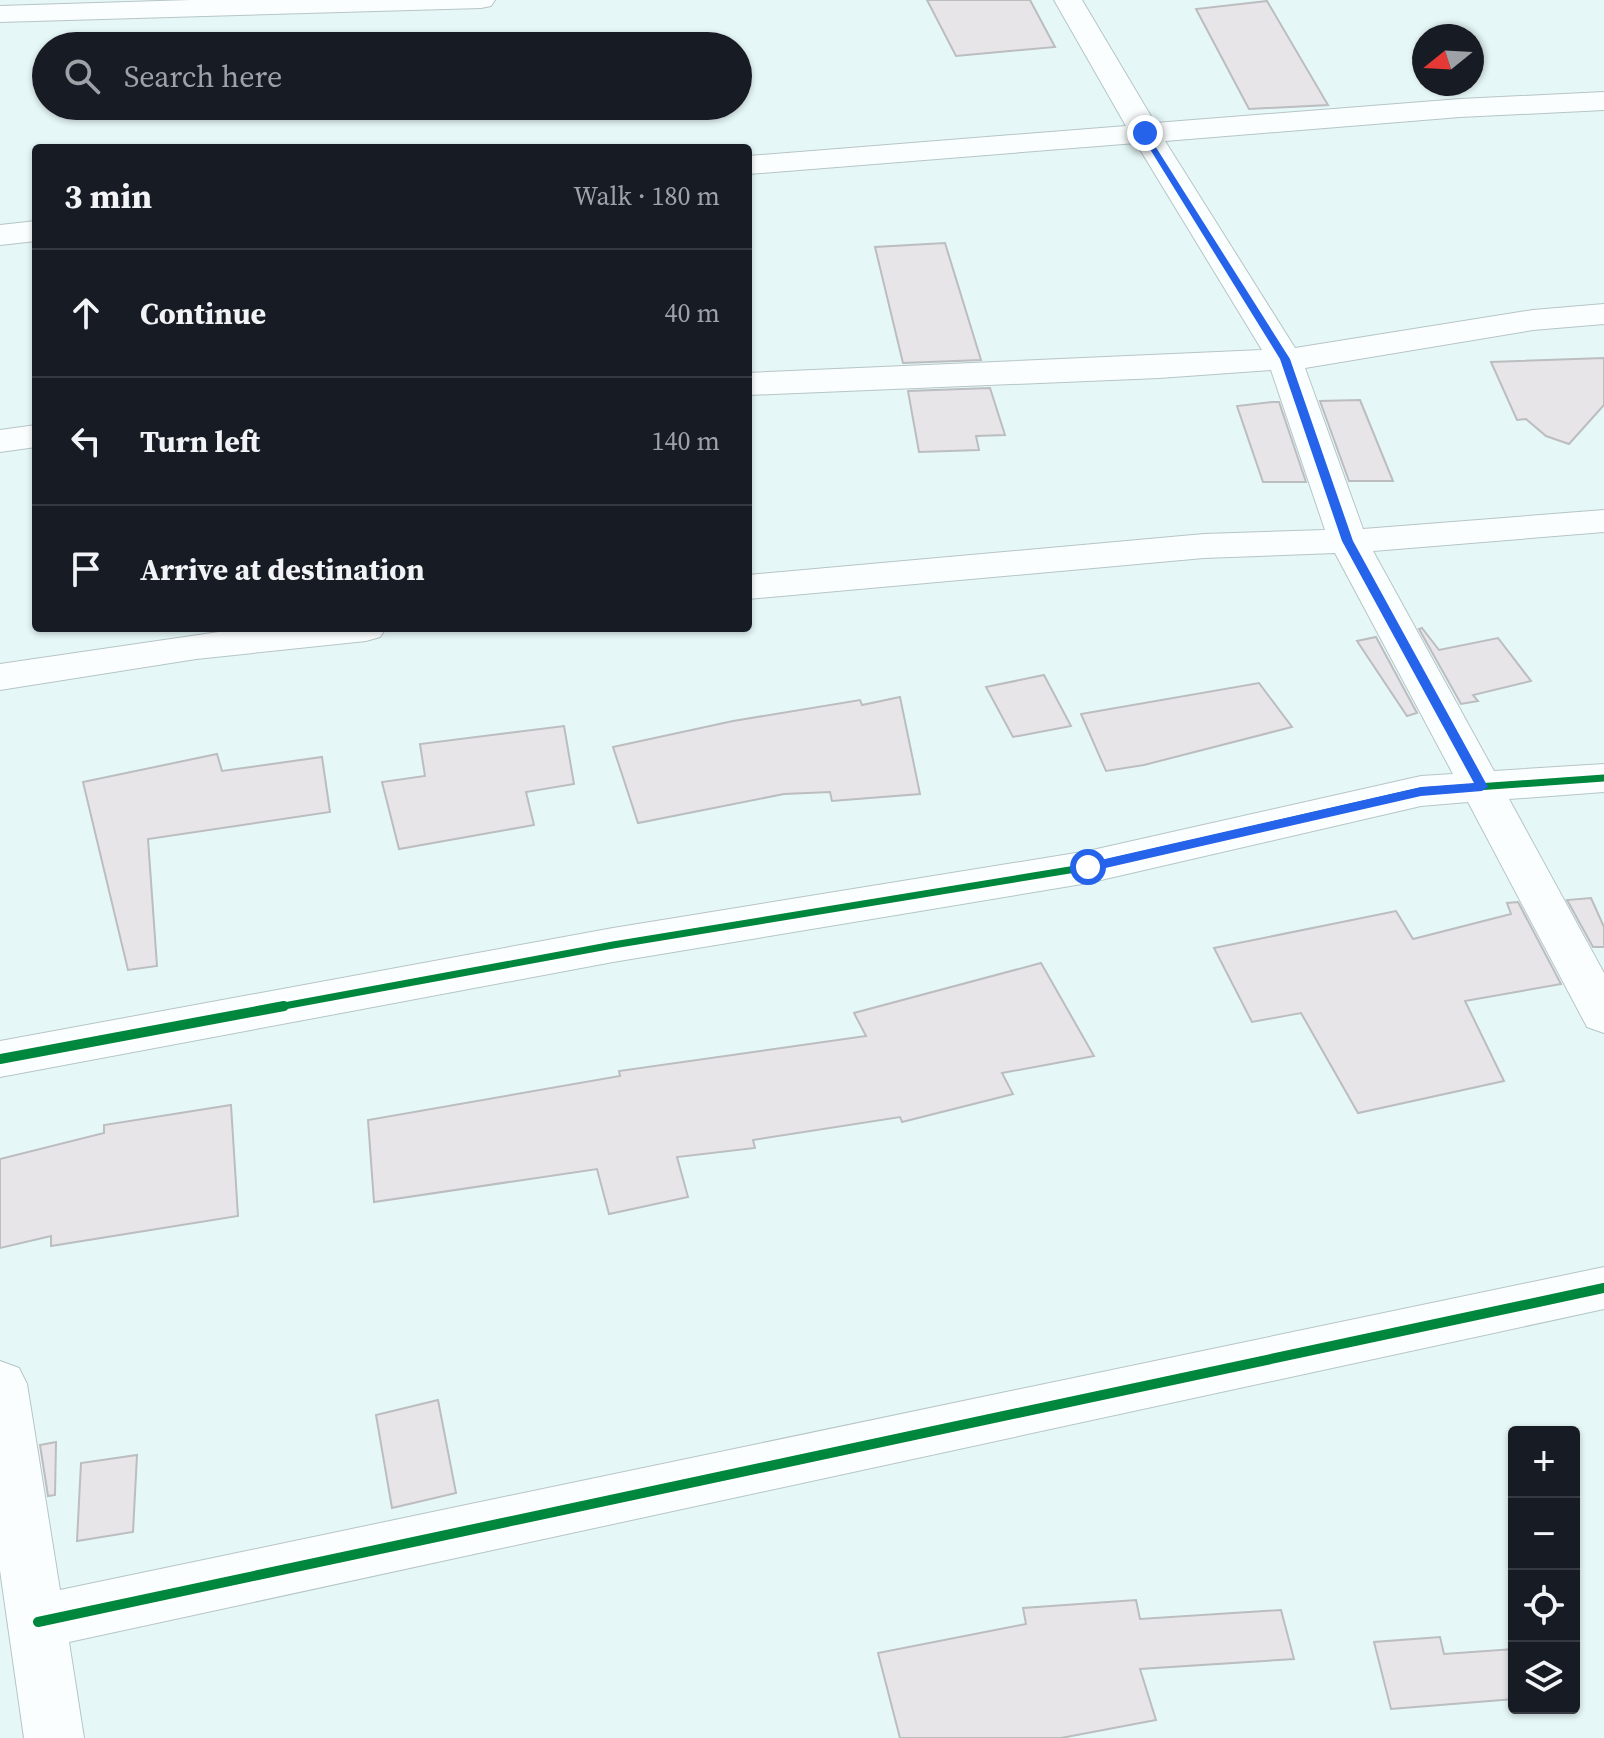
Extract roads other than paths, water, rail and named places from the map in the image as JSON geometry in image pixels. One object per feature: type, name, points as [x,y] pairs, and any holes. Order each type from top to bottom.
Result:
[{"type":"street","points":[[0,14],[481,0]]},
{"type":"street","points":[[1068,0],[1145,133],[1285,359],[1348,541],[1604,1015]]},
{"type":"street","points":[[752,165],[893,156],[1460,108],[1604,101]]},
{"type":"street","points":[[0,235],[32,231]]},
{"type":"street","points":[[752,384],[822,378],[1049,373],[1324,356],[1533,320],[1604,314]]},
{"type":"street","points":[[0,441],[32,437]]},
{"type":"street","points":[[752,587],[1204,546],[1421,538],[1604,521]]},
{"type":"street","points":[[0,677],[196,646],[328,632]]},
{"type":"street","points":[[0,1059],[613,945],[1088,867],[1421,791],[1604,778]]},
{"type":"street","points":[[38,1622],[1604,1288]]},
{"type":"street","points":[[0,1384],[54,1738]]}]
